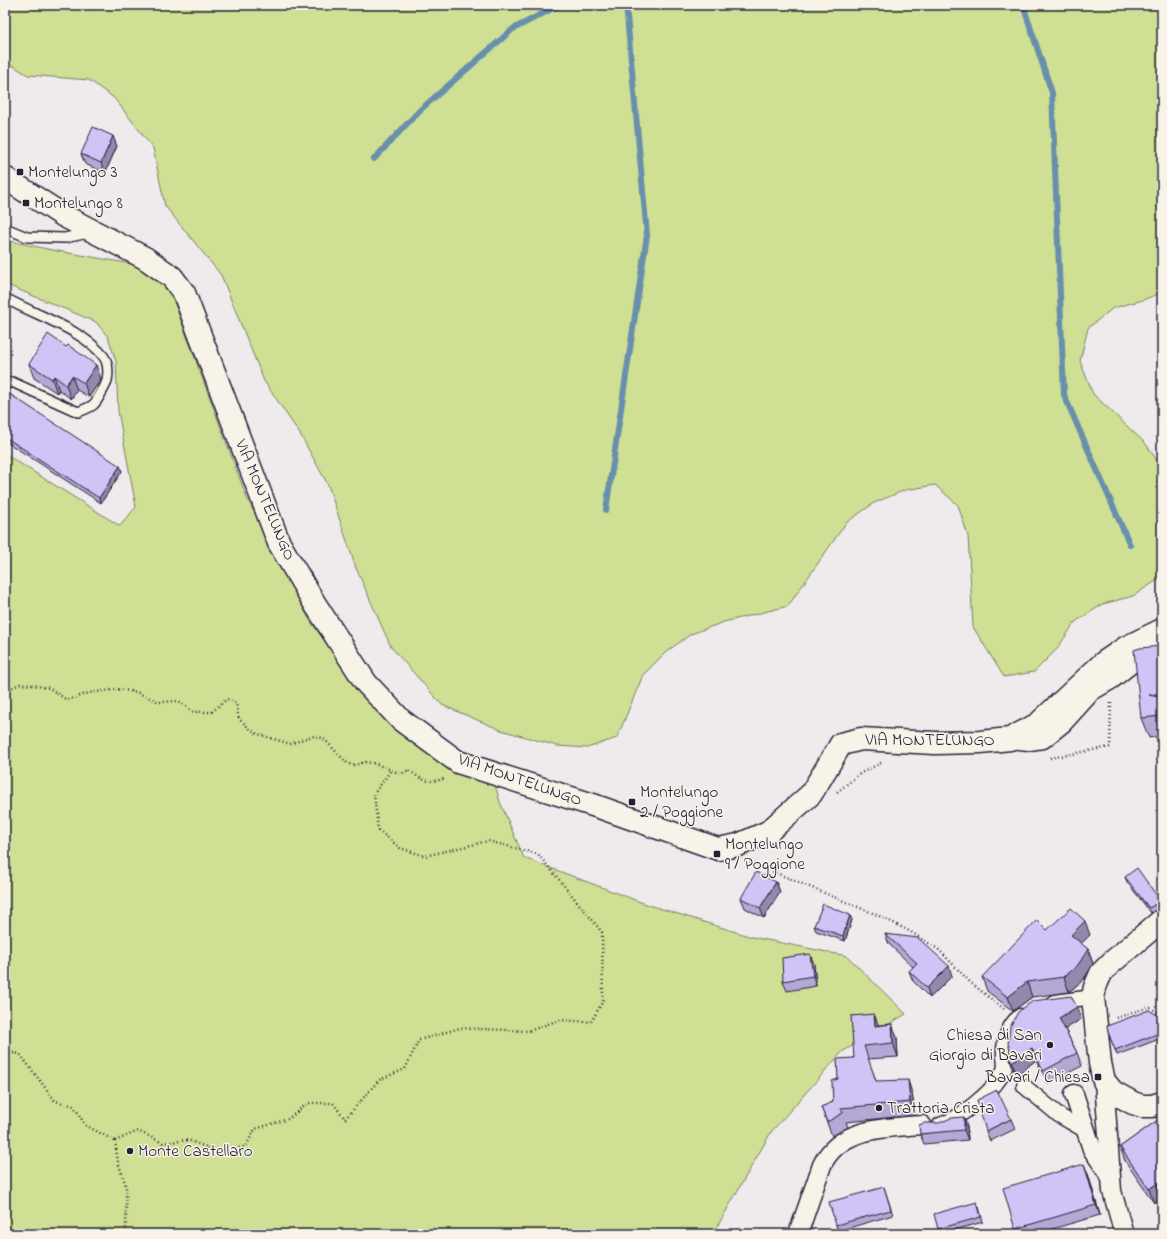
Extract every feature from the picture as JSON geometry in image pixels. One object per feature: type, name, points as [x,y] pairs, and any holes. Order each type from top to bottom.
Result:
[{"type":"street","name":"VIA MONTELUNGO","points":[[5,178],[64,216],[145,258],[172,277],[184,293],[279,543],[299,577],[366,683],[401,720],[458,762],[596,806],[718,849],[738,845],[768,832],[811,794],[841,744],[860,738],[934,743],[980,742],[1010,739],[1038,724],[1103,663],[1125,648],[1162,630]]},
{"type":"street","points":[[1010,739],[1028,741],[1043,739],[1063,723],[1092,691],[1111,680],[1135,661],[1162,651]]},
{"type":"street","points":[[1124,1234],[1112,1191],[1104,1081],[1100,1063],[1093,997],[1095,987],[1101,973],[1110,963],[1162,920]]},
{"type":"street","points":[[798,1234],[822,1165],[827,1154],[835,1146],[843,1140],[868,1131],[922,1125],[942,1125],[957,1117],[980,1100],[996,1084],[1003,1073],[1006,1064],[1004,1057],[1006,1035],[1016,1019],[1034,1007],[1093,997]]},
{"type":"street","points":[[1104,1081],[1113,1092],[1133,1103],[1142,1106],[1152,1106],[1162,1103]]},
{"type":"street","points":[[1024,1086],[1060,1116],[1086,1131]]},
{"type":"street","points":[[1074,1094],[1092,1149],[1111,1177]]},
{"type":"lane","points":[[5,228],[27,237],[65,238],[93,231]]},
{"type":"lane","points":[[5,298],[82,336],[105,358],[108,371],[106,384],[94,406],[78,412],[12,382],[5,385]]},
{"type":"path","points":[[1042,759],[1110,747],[1111,680]]},
{"type":"path","points":[[5,691],[20,684],[32,684],[49,688],[67,700],[89,692],[118,689],[136,692],[159,702],[179,701],[193,712],[212,712],[227,699],[236,703],[239,719],[256,733],[290,744],[312,736],[323,738],[348,764],[355,765],[366,762],[401,774],[409,770],[422,780],[436,782],[450,777],[458,762]]},
{"type":"path","points":[[836,793],[861,773],[883,762]]},
{"type":"path","points":[[115,1141],[138,1130],[163,1143],[188,1140],[222,1153],[246,1146],[256,1129],[288,1119],[308,1102],[333,1102],[345,1119],[379,1080],[405,1069],[419,1040],[460,1028],[529,1032],[559,1020],[591,1022],[603,1001],[602,932],[538,854],[488,841],[425,856],[400,848],[378,830],[374,794],[390,770]]},
{"type":"path","points":[[746,861],[882,917],[912,932],[938,948],[971,983],[1016,1019]]},
{"type":"path","points":[[1097,1034],[1149,1007],[1162,1016]]},
{"type":"path","points":[[5,1052],[20,1054],[55,1101],[74,1106],[85,1125],[115,1141]]},
{"type":"path","points":[[115,1141],[118,1162],[126,1186],[126,1234]]},
{"type":"green space","points":[[5,5],[1162,5],[1162,292],[1143,300],[1113,308],[1088,328],[1080,361],[1093,394],[1146,444],[1162,468],[1162,573],[1159,579],[1133,596],[1103,604],[1075,622],[1057,649],[1034,672],[1004,677],[973,627],[968,536],[958,505],[935,485],[905,490],[874,503],[846,523],[788,606],[724,622],[691,634],[666,652],[643,675],[617,738],[587,748],[557,746],[501,730],[442,705],[391,647],[356,568],[328,485],[300,434],[264,381],[221,275],[165,206],[153,148],[114,98],[89,80],[28,75],[5,61]]},
{"type":"green space","points":[[5,240],[138,265],[167,283],[247,498],[309,619],[360,691],[441,760],[495,785],[500,802],[524,858],[646,904],[752,937],[847,956],[906,1014],[842,1052],[771,1132],[713,1234],[5,1234],[5,454],[120,526],[136,507],[118,411],[116,361],[108,337],[96,322],[5,284]]},
{"type":"building","points":[[93,127],[113,136],[101,163],[81,154]]},
{"type":"building","points":[[48,334],[66,347],[68,345],[96,365],[84,383],[72,376],[66,385],[54,376],[52,379],[29,364]]},
{"type":"building","points":[[5,391],[120,466],[99,498],[5,437]]},
{"type":"building","points":[[1162,646],[1162,693],[1149,695],[1162,698],[1162,716],[1141,718],[1134,650]]},
{"type":"building","points":[[1137,868],[1162,903],[1158,903],[1149,908],[1125,877]]},
{"type":"building","points":[[756,872],[776,882],[760,908],[741,898]]},
{"type":"building","points":[[823,904],[850,915],[843,936],[814,926]]},
{"type":"building","points":[[1071,908],[1085,921],[1071,935],[1088,949],[1078,965],[1064,977],[1027,982],[1008,997],[982,977],[1037,920],[1047,930]]},
{"type":"building","points":[[885,934],[918,938],[949,966],[927,988],[909,971],[917,963]]},
{"type":"building","points":[[810,954],[813,976],[783,981],[782,958]]},
{"type":"building","points":[[1071,996],[1077,1007],[1059,1018],[1077,1053],[1043,1071],[1032,1048],[1012,1062],[1009,1056],[1010,1050],[1008,1044],[1010,1027],[1018,1012],[1033,1001]]},
{"type":"building","points":[[1149,1010],[1162,1018],[1162,1032],[1115,1050],[1107,1026]]},
{"type":"building","points":[[874,1014],[875,1026],[892,1024],[893,1043],[864,1046],[876,1081],[908,1080],[910,1102],[841,1108],[843,1113],[827,1122],[821,1107],[833,1102],[832,1081],[838,1079],[837,1059],[854,1058],[851,1016]]},
{"type":"building","points":[[997,1090],[1011,1119],[986,1131],[977,1100]]},
{"type":"building","points":[[964,1117],[964,1130],[920,1134],[919,1125],[924,1123],[939,1123],[951,1118]]},
{"type":"building","points":[[1162,1117],[1162,1180],[1149,1189],[1120,1147]]},
{"type":"building","points":[[1084,1164],[1096,1205],[1015,1229],[1003,1188]]},
{"type":"building","points":[[884,1187],[891,1210],[836,1225],[829,1202]]},
{"type":"building","points":[[977,1202],[981,1217],[938,1229],[934,1214]]},
{"type":"waterway","points":[[374,159],[420,110],[513,29],[559,5]]},
{"type":"waterway","points":[[606,510],[647,235],[626,5]]},
{"type":"waterway","points":[[1023,5],[1052,93],[1064,395],[1130,545]]},
{"type":"place","name":"Montelungo 3","points":[[20,172]]},
{"type":"place","name":"Montelungo 8","points":[[26,203]]},
{"type":"place","name":"Montelungo 2 / Poggione","points":[[632,802]]},
{"type":"place","name":"Montelungo 9 / Poggione","points":[[717,854]]},
{"type":"place","name":"Chiesa di San Giorgio di Bavari","points":[[1050,1045]]},
{"type":"place","name":"Bavari / Chiesa","points":[[1098,1077]]},
{"type":"place","name":"Trattoria Crista","points":[[879,1108]]},
{"type":"place","name":"Monte Castellaro","points":[[130,1151]]}]
